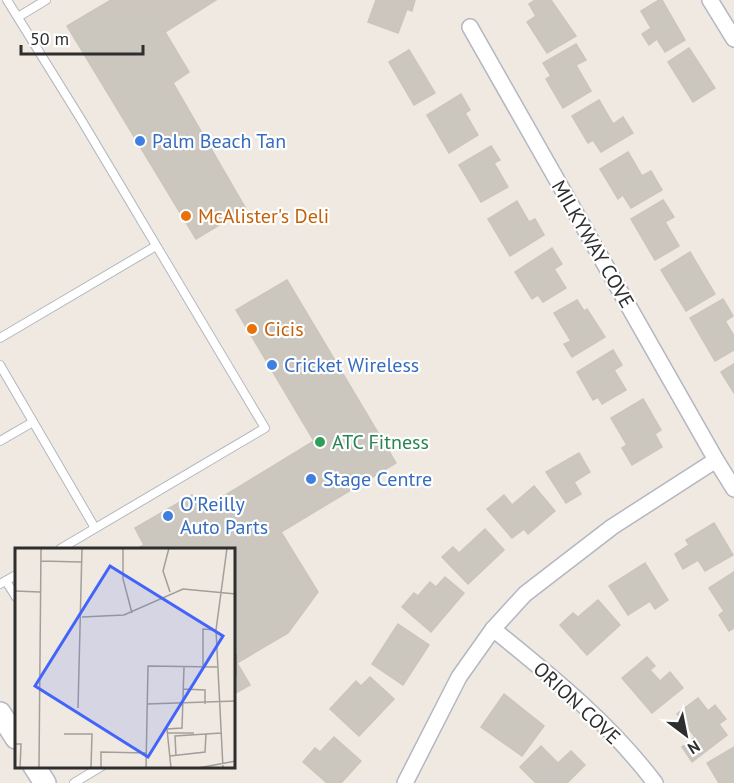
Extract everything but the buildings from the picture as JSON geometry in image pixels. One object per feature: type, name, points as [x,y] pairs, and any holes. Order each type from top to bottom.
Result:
[{"type":"main road","points":[[0,713],[15,736]]},
{"type":"main road","points":[[35,768],[45,783]]},
{"type":"street","points":[[710,0],[734,39]]},
{"type":"street","name":"MILKYWAY COVE","points":[[470,27],[734,489]]},
{"type":"street","points":[[405,783],[459,677],[493,629],[525,594],[612,527],[716,460]]},
{"type":"street","name":"ORION COVE","points":[[493,629],[569,691],[635,757],[655,783]]},
{"type":"lane","points":[[7,0],[265,428],[62,548]]},
{"type":"lane","points":[[18,17],[46,0]]},
{"type":"lane","points":[[0,338],[156,246]]},
{"type":"lane","points":[[0,365],[95,528]]},
{"type":"lane","points":[[0,441],[33,422]]},
{"type":"lane","points":[[3,582],[15,596]]},
{"type":"lane","points":[[74,783],[99,768]]},
{"type":"place","name":"Palm Beach Tan","points":[[140,141]]},
{"type":"place","name":"McAlister's Deli","points":[[186,216]]},
{"type":"place","name":"Cicis","points":[[252,329]]},
{"type":"place","name":"Cricket Wireless","points":[[272,365]]},
{"type":"place","name":"ATC Fitness","points":[[320,442]]},
{"type":"place","name":"Stage Centre","points":[[311,479]]},
{"type":"place","name":"O'Reilly Auto Parts","points":[[168,516]]}]
